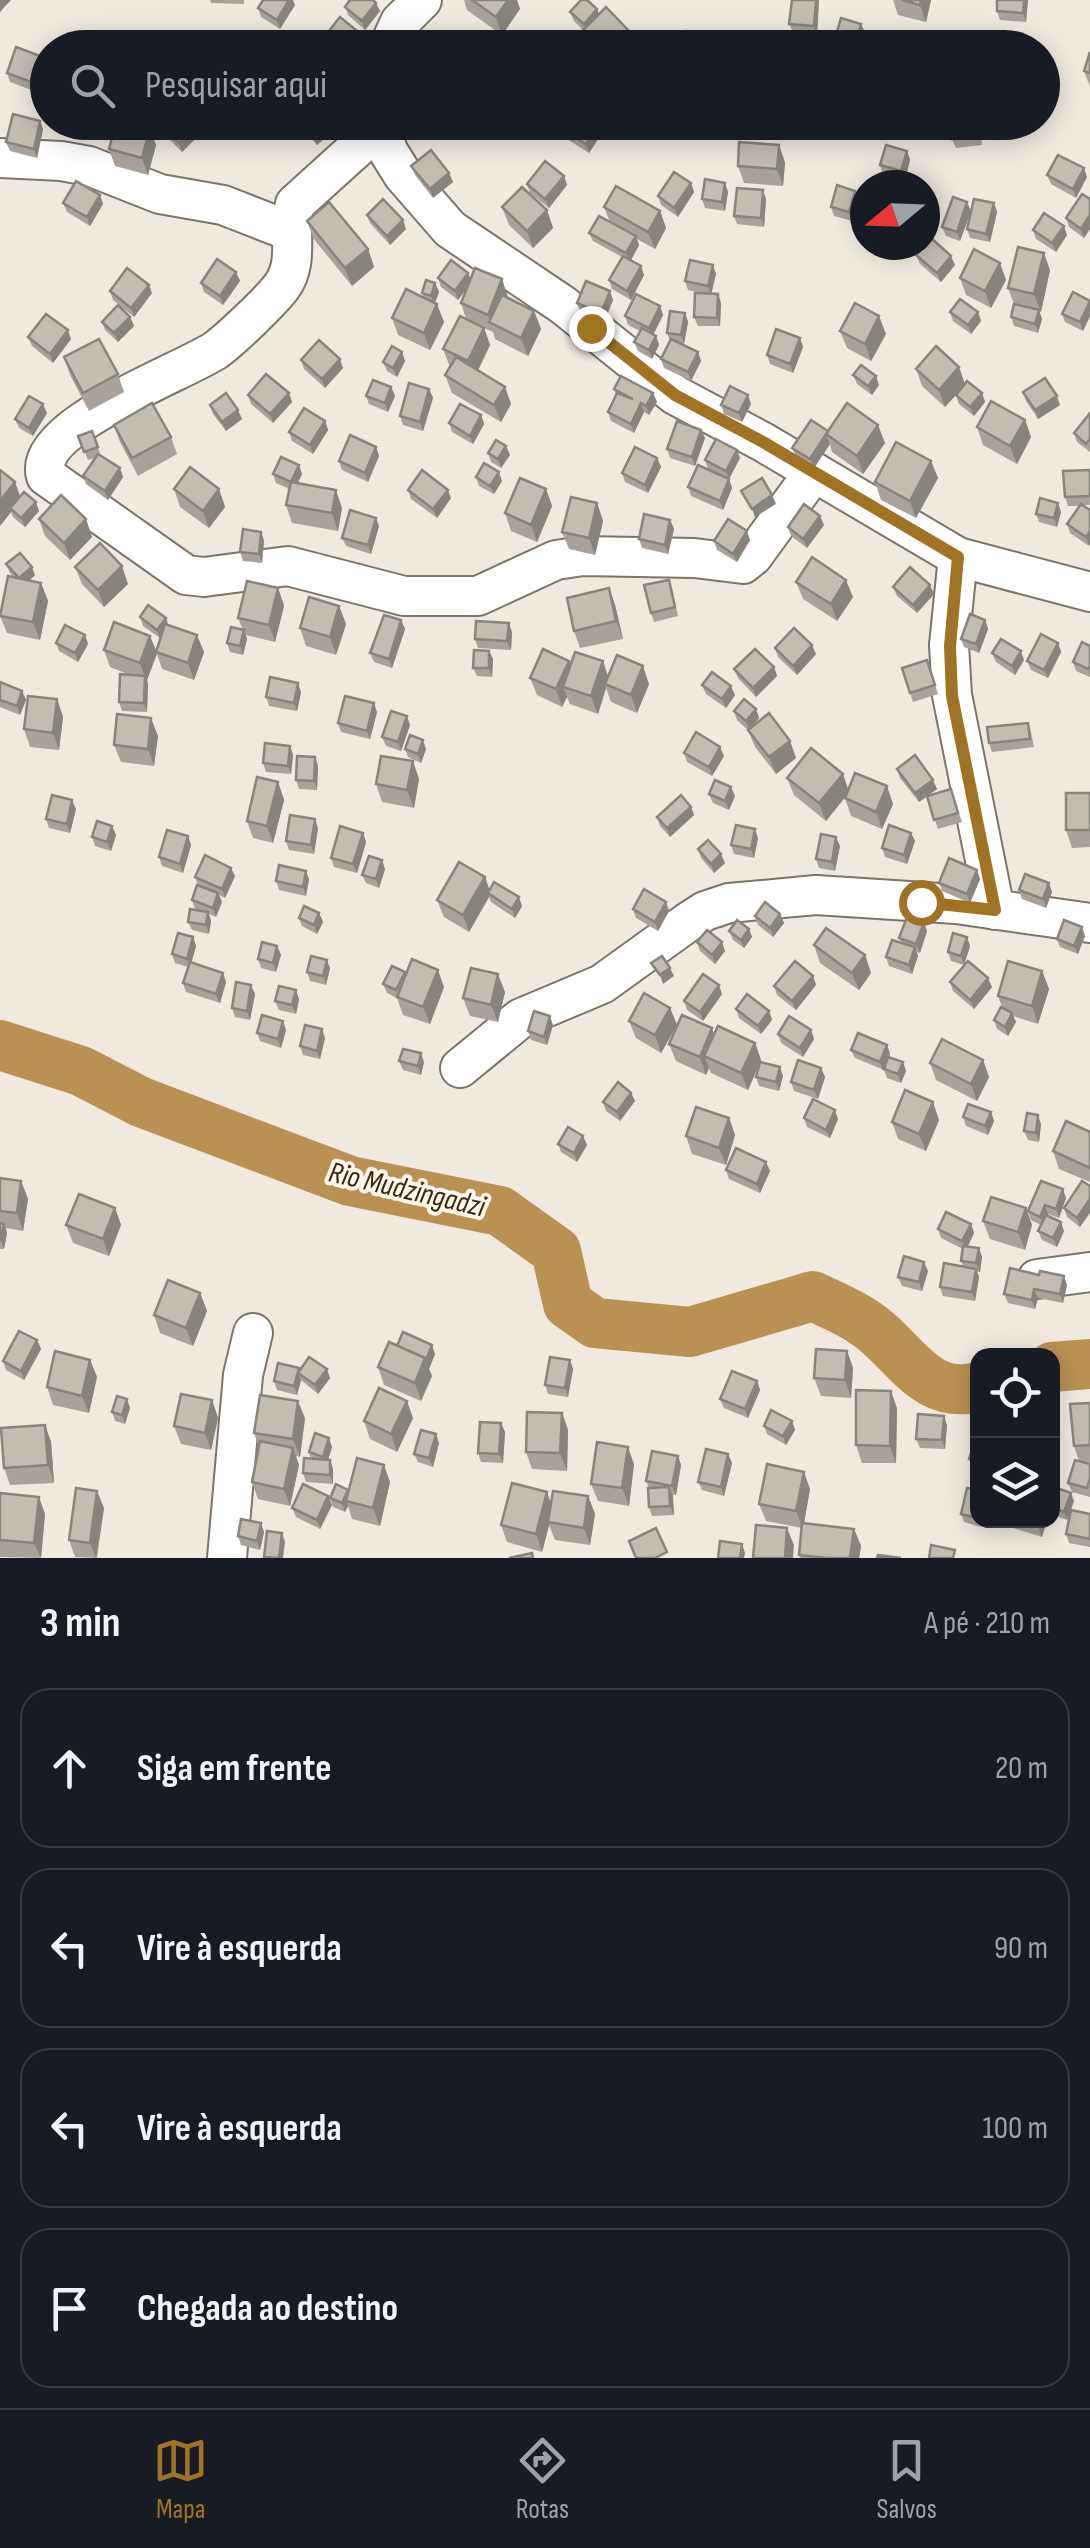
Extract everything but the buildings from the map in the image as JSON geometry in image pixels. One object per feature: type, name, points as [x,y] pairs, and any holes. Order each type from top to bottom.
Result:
[{"type":"street","points":[[396,30],[422,0]]},
{"type":"street","points":[[363,140],[294,204],[291,269],[282,287],[218,348],[71,428],[46,456],[46,476],[186,575],[288,566],[404,596],[478,596],[556,560],[583,556],[694,558],[743,564],[753,556],[814,472]]},
{"type":"street","points":[[386,140],[404,175],[450,229],[563,305],[675,395],[958,557],[1090,592]]},
{"type":"street","points":[[0,158],[62,160],[88,166],[160,194],[223,204],[292,232]]},
{"type":"street","points":[[958,557],[950,646],[952,696],[995,910]]},
{"type":"street","points":[[460,1068],[522,1018],[602,984],[705,911],[729,903],[816,895],[995,910],[1090,923]]},
{"type":"street","points":[[1037,1279],[1090,1272]]},
{"type":"street","points":[[228,1558],[243,1375],[253,1333]]},
{"type":"waterway","name":"Rio Mudzingadzi","points":[[0,1045],[81,1071],[141,1102],[350,1181],[500,1211],[556,1251],[568,1304],[595,1323],[690,1332],[813,1296],[862,1321],[928,1379],[942,1386],[970,1388]]},
{"type":"waterway","name":"Rio Mudzingadzi","points":[[1060,1366],[1090,1364]]},
{"type":"route","points":[[591,328],[675,395],[958,557],[950,646],[952,696],[995,910],[921,902]]}]
